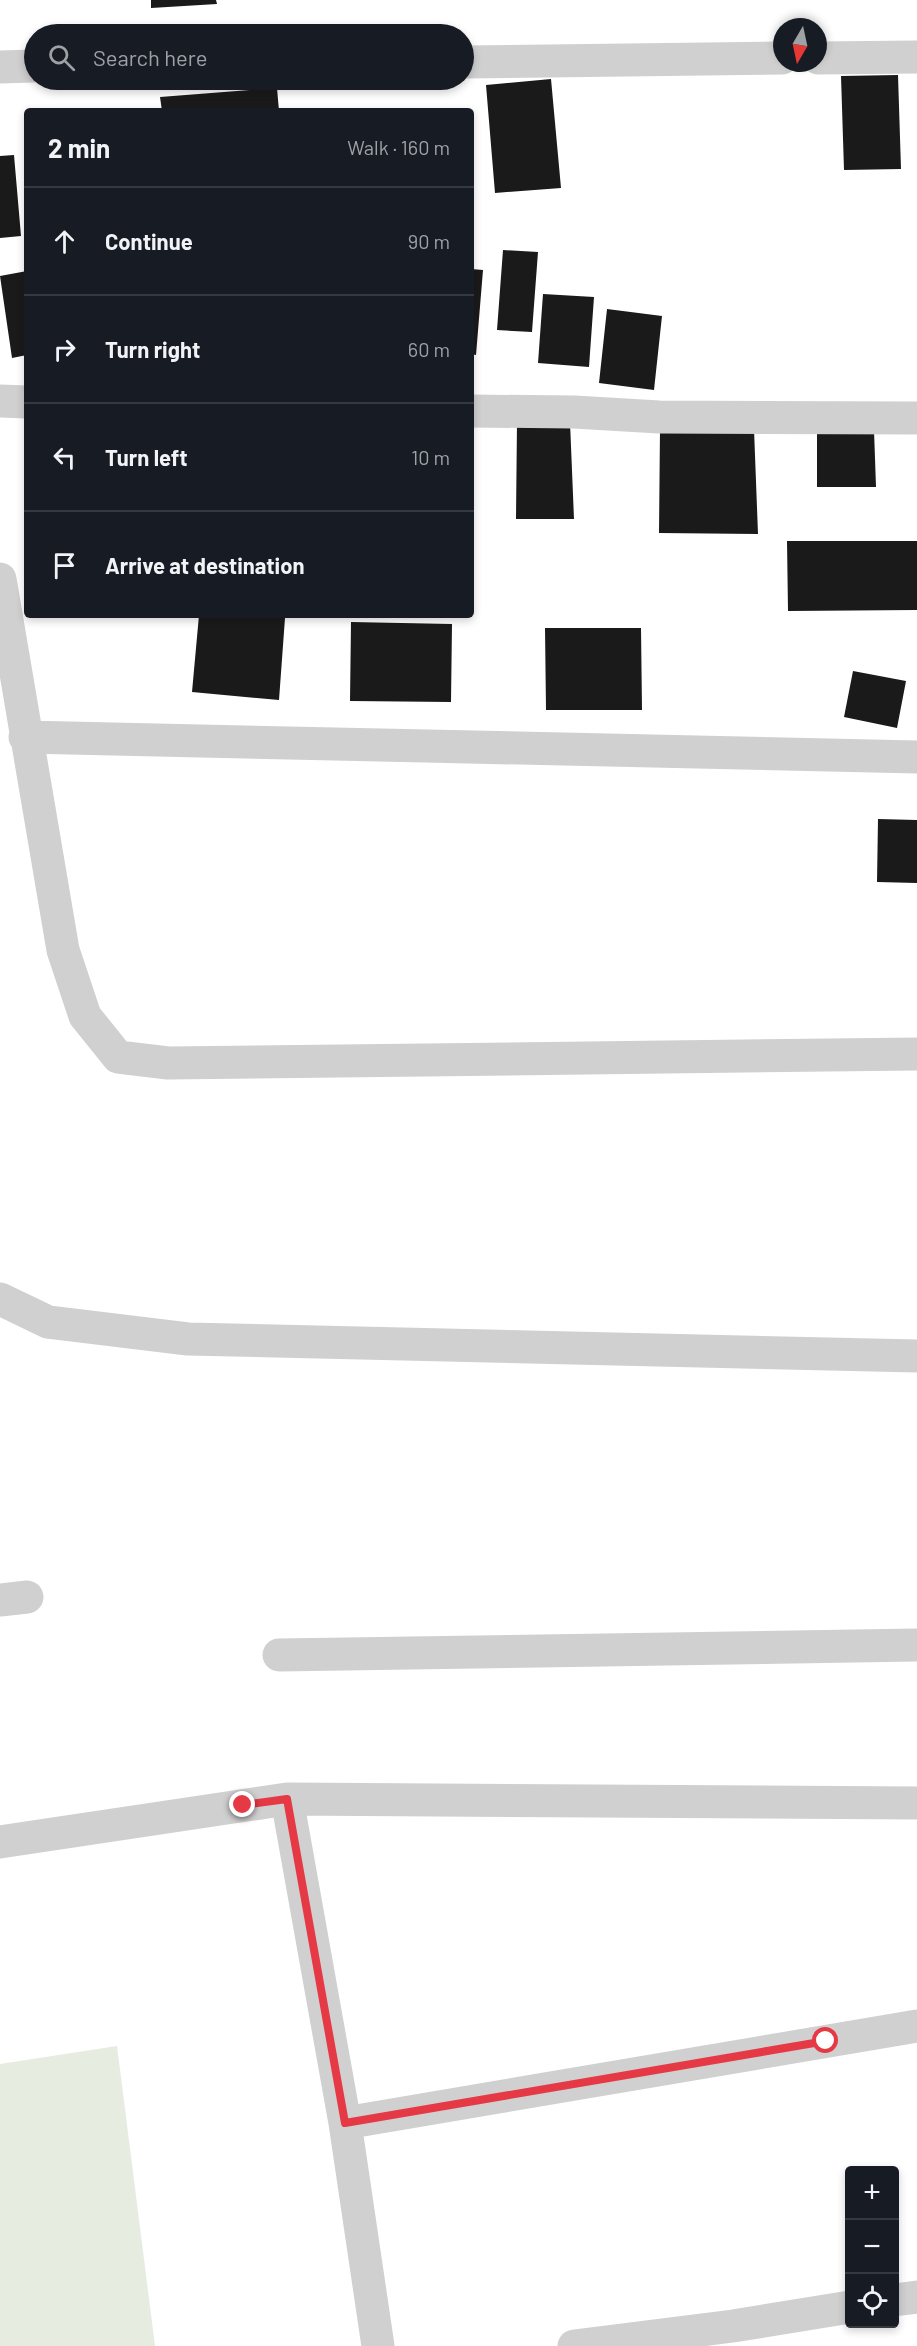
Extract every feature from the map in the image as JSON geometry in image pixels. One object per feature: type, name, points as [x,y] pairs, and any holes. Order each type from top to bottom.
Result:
[{"type":"street","points":[[827,58],[917,57]]},
{"type":"street","points":[[474,62],[773,58]]},
{"type":"street","points":[[0,67],[24,66]]},
{"type":"street","points":[[0,401],[24,402]]},
{"type":"street","points":[[474,411],[574,412],[660,417],[917,418]]},
{"type":"street","points":[[0,579],[63,950],[85,1016],[118,1057],[168,1063],[917,1054]]},
{"type":"street","points":[[25,736],[917,757]]},
{"type":"street","points":[[0,1299],[48,1322],[188,1339],[917,1356]]},
{"type":"street","points":[[279,1655],[917,1645]]},
{"type":"street","points":[[0,1842],[287,1799],[917,1803]]},
{"type":"street","points":[[287,1799],[345,2123],[378,2346]]},
{"type":"street","points":[[345,2123],[917,2026]]},
{"type":"street","points":[[899,2299],[917,2297]]},
{"type":"street","points":[[574,2346],[733,2326],[845,2308]]},
{"type":"shaded area","points":[[117,2046],[155,2346],[0,2346],[0,2064]]},
{"type":"building","points":[[151,0],[216,0],[217,4],[151,8]]},
{"type":"building","points":[[898,75],[901,169],[844,170],[841,76]]},
{"type":"building","points":[[551,79],[561,188],[495,193],[486,85]]},
{"type":"building","points":[[277,90],[279,108],[162,108],[160,97]]},
{"type":"building","points":[[14,155],[21,236],[0,238],[0,156]]},
{"type":"building","points":[[503,250],[538,252],[532,332],[497,330]]},
{"type":"building","points":[[474,269],[483,270],[476,355],[474,355]]},
{"type":"building","points":[[24,272],[24,356],[12,358],[0,276]]},
{"type":"building","points":[[543,294],[594,297],[589,367],[538,363]]},
{"type":"building","points":[[607,309],[662,316],[654,390],[599,383]]},
{"type":"building","points":[[517,422],[570,422],[574,519],[516,519]]},
{"type":"building","points":[[817,425],[874,430],[876,487],[817,487]]},
{"type":"building","points":[[660,428],[754,429],[758,534],[659,533]]},
{"type":"building","points":[[787,541],[917,541],[917,610],[788,611]]},
{"type":"building","points":[[199,618],[285,618],[279,700],[192,692]]},
{"type":"building","points":[[351,622],[452,624],[451,702],[350,701]]},
{"type":"building","points":[[545,628],[641,628],[642,710],[546,710]]},
{"type":"building","points":[[853,671],[906,681],[897,728],[844,717]]},
{"type":"building","points":[[878,819],[917,820],[917,883],[877,882]]},
{"type":"route","points":[[243,1805],[287,1799],[345,2123],[826,2041]]}]
